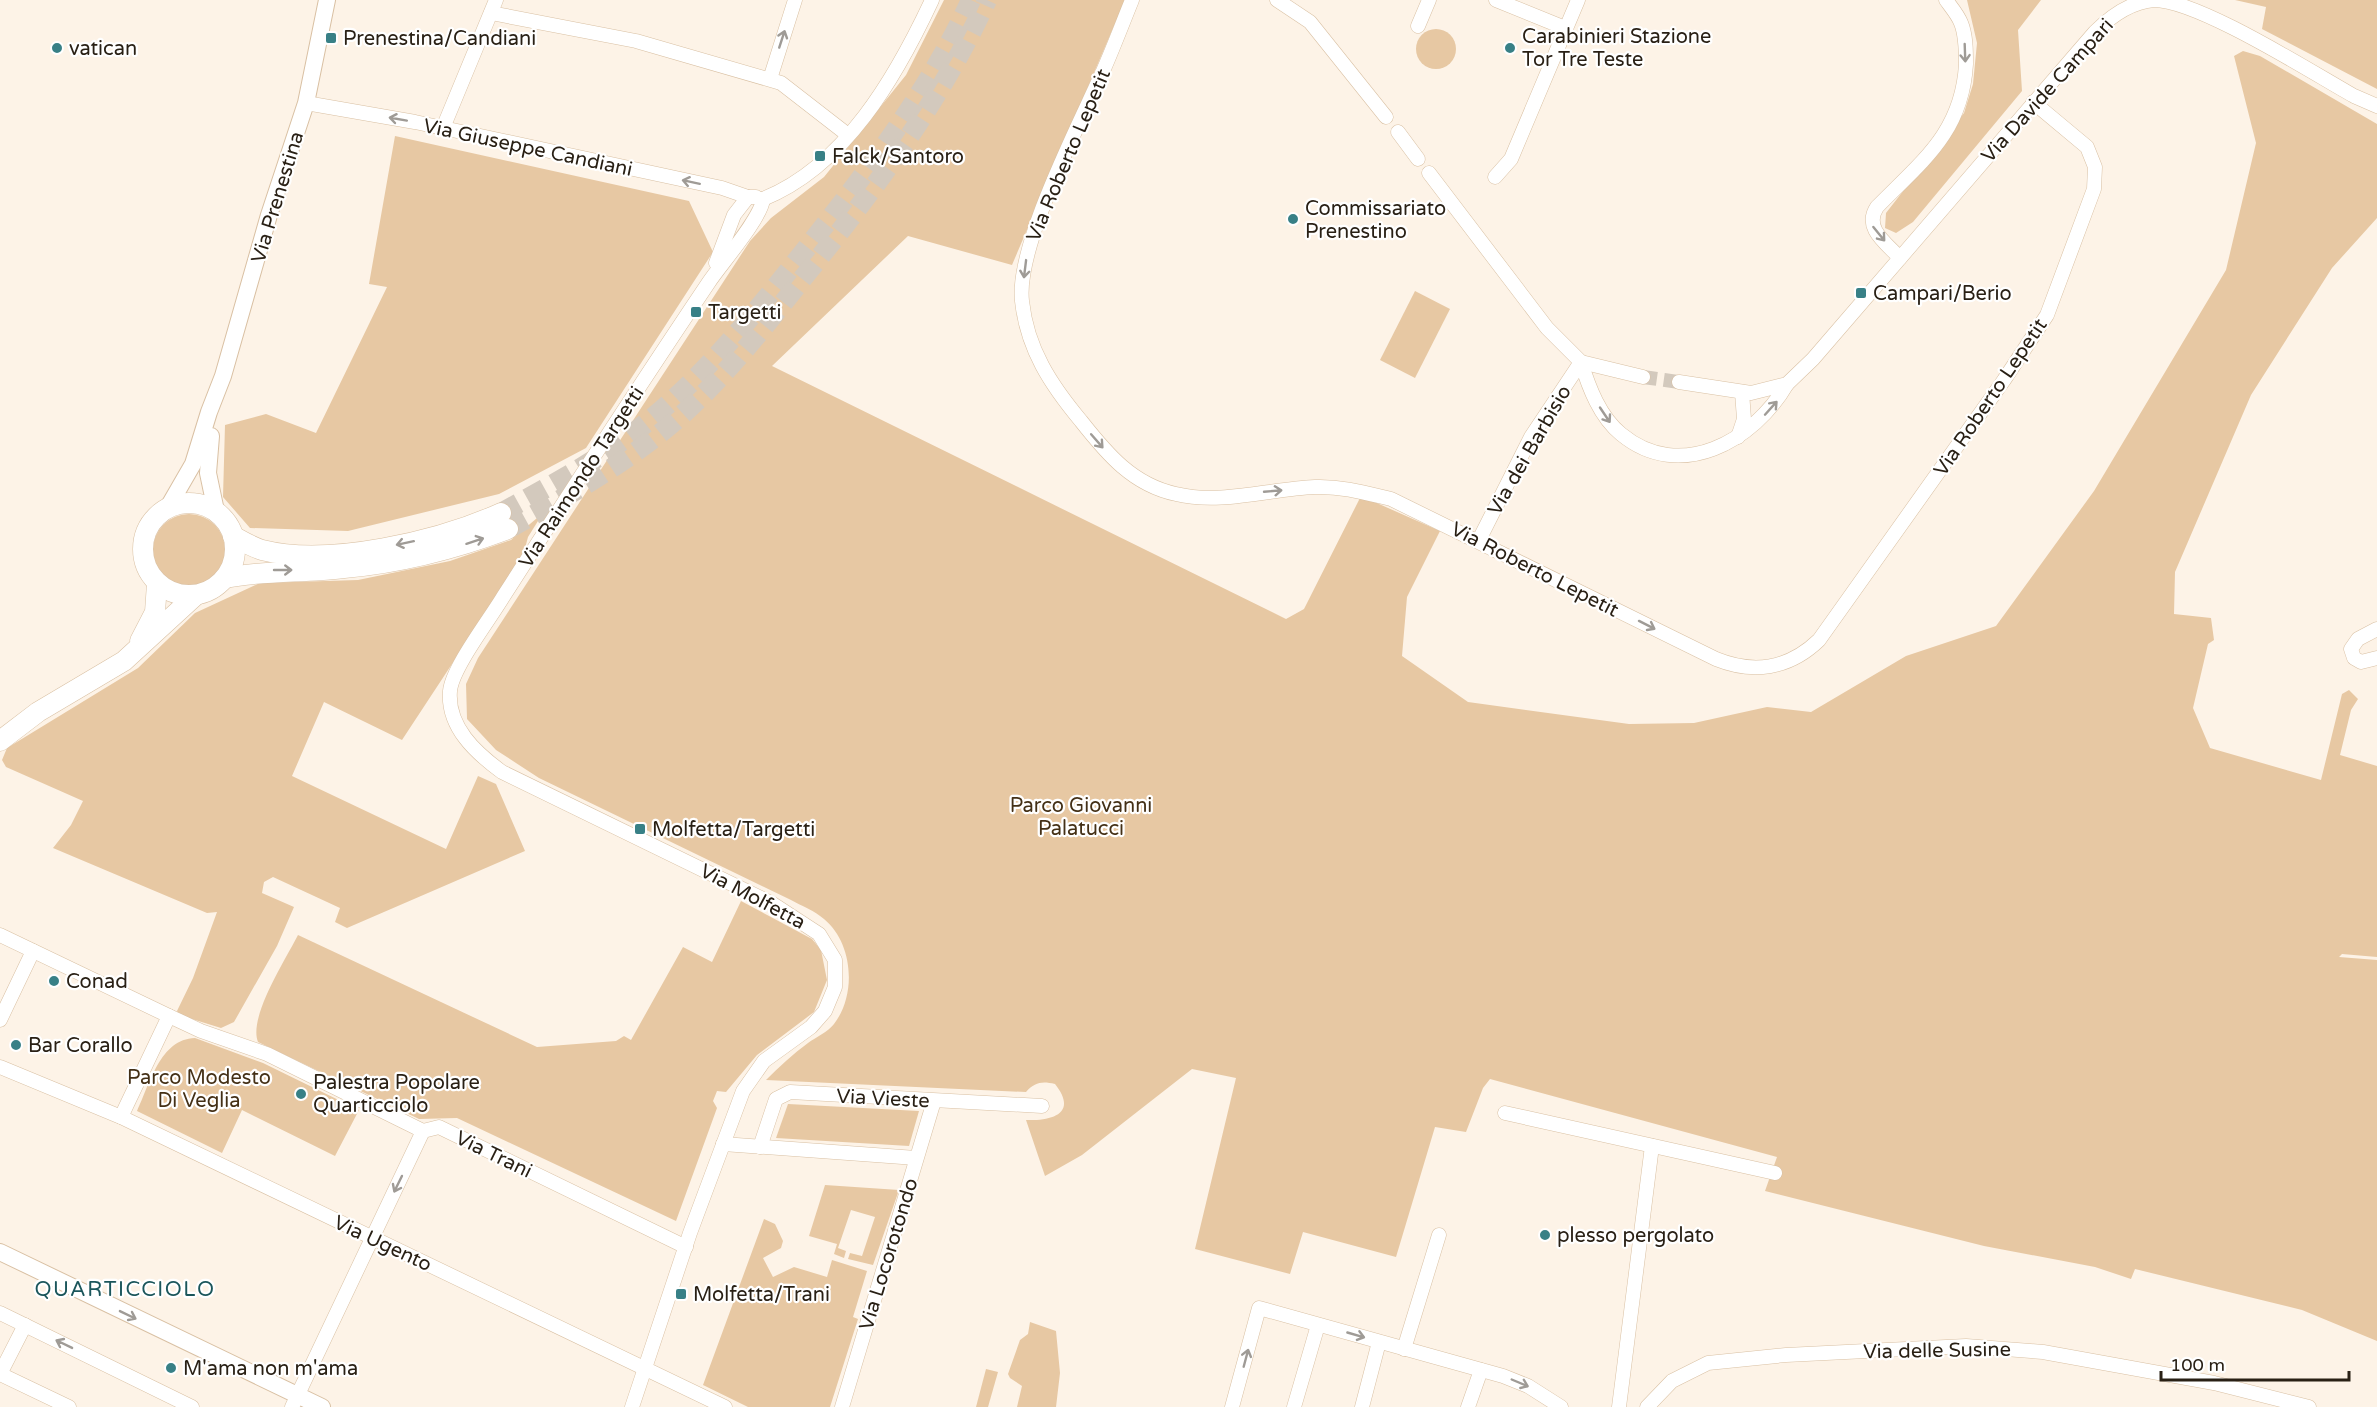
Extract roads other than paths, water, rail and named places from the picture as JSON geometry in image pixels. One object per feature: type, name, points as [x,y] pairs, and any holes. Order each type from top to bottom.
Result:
[{"type":"main road","points":[[0,741],[38,712],[129,657],[196,595],[211,589],[225,578],[234,561],[233,536],[225,520],[216,512],[196,503],[180,504],[166,509],[151,523],[144,539],[145,562],[157,584],[173,593],[196,595]]},
{"type":"main road","points":[[225,578],[262,571],[342,569],[405,560],[454,547],[504,521],[467,527],[426,539],[350,552],[279,553],[254,548],[233,536]]},
{"type":"main road","points":[[129,657],[155,612],[157,584]]},
{"type":"street","name":"Via Prenestina","points":[[166,509],[189,473],[218,391],[268,215],[306,103],[327,0]]},
{"type":"street","points":[[770,79],[795,0]]},
{"type":"street","points":[[748,197],[763,199],[804,179],[848,135],[899,65],[932,0]]},
{"type":"street","name":"Via Roberto Lepetit","points":[[1132,0],[1067,152],[1027,255],[1021,300],[1031,344],[1043,370],[1099,444],[1128,473],[1158,489],[1210,499],[1274,491],[1342,488],[1391,499],[1479,540],[1730,665],[1744,668],[1772,666],[1798,658],[1828,630],[2047,315],[2058,292],[2094,189],[2095,167],[2087,147],[2033,102]]},
{"type":"street","points":[[1277,0],[1311,22],[1386,117]]},
{"type":"street","points":[[1418,26],[1428,0]]},
{"type":"street","points":[[1496,0],[1565,28]]},
{"type":"street","points":[[1495,177],[1511,159],[1578,0]]},
{"type":"street","points":[[1900,258],[1873,229],[1872,217],[1877,207],[1942,138],[1958,111],[1965,79],[1966,51],[1962,23],[1946,0]]},
{"type":"street","name":"Via Davide Campari","points":[[1429,173],[1547,328],[1581,362],[1596,402],[1609,422],[1635,443],[1674,456],[1698,455],[1729,443],[1774,406],[1787,384],[1813,359],[2033,102],[2106,21],[2127,8],[2154,0],[2181,3],[2206,13],[2354,96],[2377,106]]},
{"type":"street","points":[[443,128],[494,7],[636,41],[781,82],[848,135]]},
{"type":"street","name":"Via Giuseppe Candiani","points":[[306,103],[443,128],[722,188],[748,197]]},
{"type":"street","points":[[1398,132],[1418,159]]},
{"type":"street","name":"Via Raimondo Targetti","points":[[710,279],[736,210],[748,197]]},
{"type":"street","name":"Via Raimondo Targetti","points":[[454,676],[710,279],[759,213],[763,199]]},
{"type":"street","points":[[727,230],[743,233]]},
{"type":"street","points":[[1581,362],[1643,376]]},
{"type":"street","name":"Via dei Barbisio","points":[[1479,540],[1531,437],[1581,362]]},
{"type":"street","points":[[1679,382],[1742,392],[1787,384]]},
{"type":"street","name":"Via Prenestina","points":[[216,512],[210,490],[208,462],[218,391]]},
{"type":"street","points":[[1738,437],[1744,419],[1742,392]]},
{"type":"street","points":[[2377,629],[2358,639],[2351,649],[2354,658],[2361,662],[2377,658]]},
{"type":"street","name":"Via Molfetta","points":[[454,676],[450,698],[457,724],[474,748],[502,772],[750,892],[810,926],[831,949],[837,974],[828,1006],[811,1028],[764,1061],[750,1078],[686,1246],[632,1407]]},
{"type":"street","name":"Via Trani","points":[[0,935],[201,1031],[267,1054],[423,1131],[439,1127],[686,1246]]},
{"type":"street","points":[[0,1020],[33,951]]},
{"type":"street","points":[[121,1117],[169,1016]]},
{"type":"street","name":"Via Ugento","points":[[0,1068],[121,1117],[725,1407]]},
{"type":"street","name":"Via Vieste","points":[[760,1148],[773,1106],[784,1094],[1042,1106]]},
{"type":"street","name":"Via Locorotondo","points":[[842,1407],[933,1101]]},
{"type":"street","points":[[1505,1113],[1775,1173]]},
{"type":"street","points":[[295,1401],[423,1131]]},
{"type":"street","points":[[723,1144],[916,1158]]},
{"type":"street","points":[[1619,1407],[1652,1146]]},
{"type":"street","points":[[1404,1348],[1439,1235]]},
{"type":"street","points":[[0,1252],[295,1401],[322,1407]]},
{"type":"street","points":[[1232,1407],[1259,1308],[1521,1383],[1561,1407]]},
{"type":"street","points":[[0,1313],[192,1407]]},
{"type":"street","points":[[24,1325],[0,1374],[69,1407]]},
{"type":"street","points":[[1294,1407],[1318,1325]]},
{"type":"street","points":[[1362,1407],[1379,1342]]},
{"type":"street","name":"Via delle Susine","points":[[1647,1407],[1672,1381],[1708,1363],[1786,1354],[1966,1346],[2043,1352],[2214,1383],[2309,1407]]},
{"type":"street","points":[[1468,1407],[1481,1370]]},
{"type":"tunnel","points":[[501,513],[578,469],[633,433],[673,400],[713,359],[788,272],[874,160],[917,98],[971,0]]},
{"type":"tunnel","points":[[508,529],[573,492],[636,452],[675,421],[725,372],[826,250],[902,147],[948,76],[987,0]]},
{"type":"tunnel","points":[[1643,377],[1679,382]]},
{"type":"place","name":"Prenestina/Candiani","points":[[331,38]]},
{"type":"place","name":"vatican","points":[[57,48]]},
{"type":"place","name":"Carabinieri Stazione Tor Tre Teste","points":[[1510,48]]},
{"type":"place","name":"Falck/Santoro","points":[[820,156]]},
{"type":"place","name":"Commissariato Prenestino","points":[[1293,219]]},
{"type":"place","name":"Campari/Berio","points":[[1861,293]]},
{"type":"place","name":"Targetti","points":[[696,312]]},
{"type":"place","name":"Molfetta/Targetti","points":[[640,829]]},
{"type":"place","name":"Conad","points":[[54,981]]},
{"type":"place","name":"Bar Corallo","points":[[16,1045]]},
{"type":"place","name":"Palestra Popolare Quarticciolo","points":[[301,1094]]},
{"type":"place","name":"plesso pergolato","points":[[1545,1235]]},
{"type":"place","name":"Molfetta/Trani","points":[[681,1294]]},
{"type":"place","name":"M'ama non m'ama","points":[[171,1368]]},
{"type":"district","name":"QUARTICCIOLO","points":[[125,1289]]},
{"type":"park label","name":"Parco Giovanni Palatucci","points":[[1081,816]]},
{"type":"park label","name":"Parco Modesto Di Veglia","points":[[199,1088]]}]
